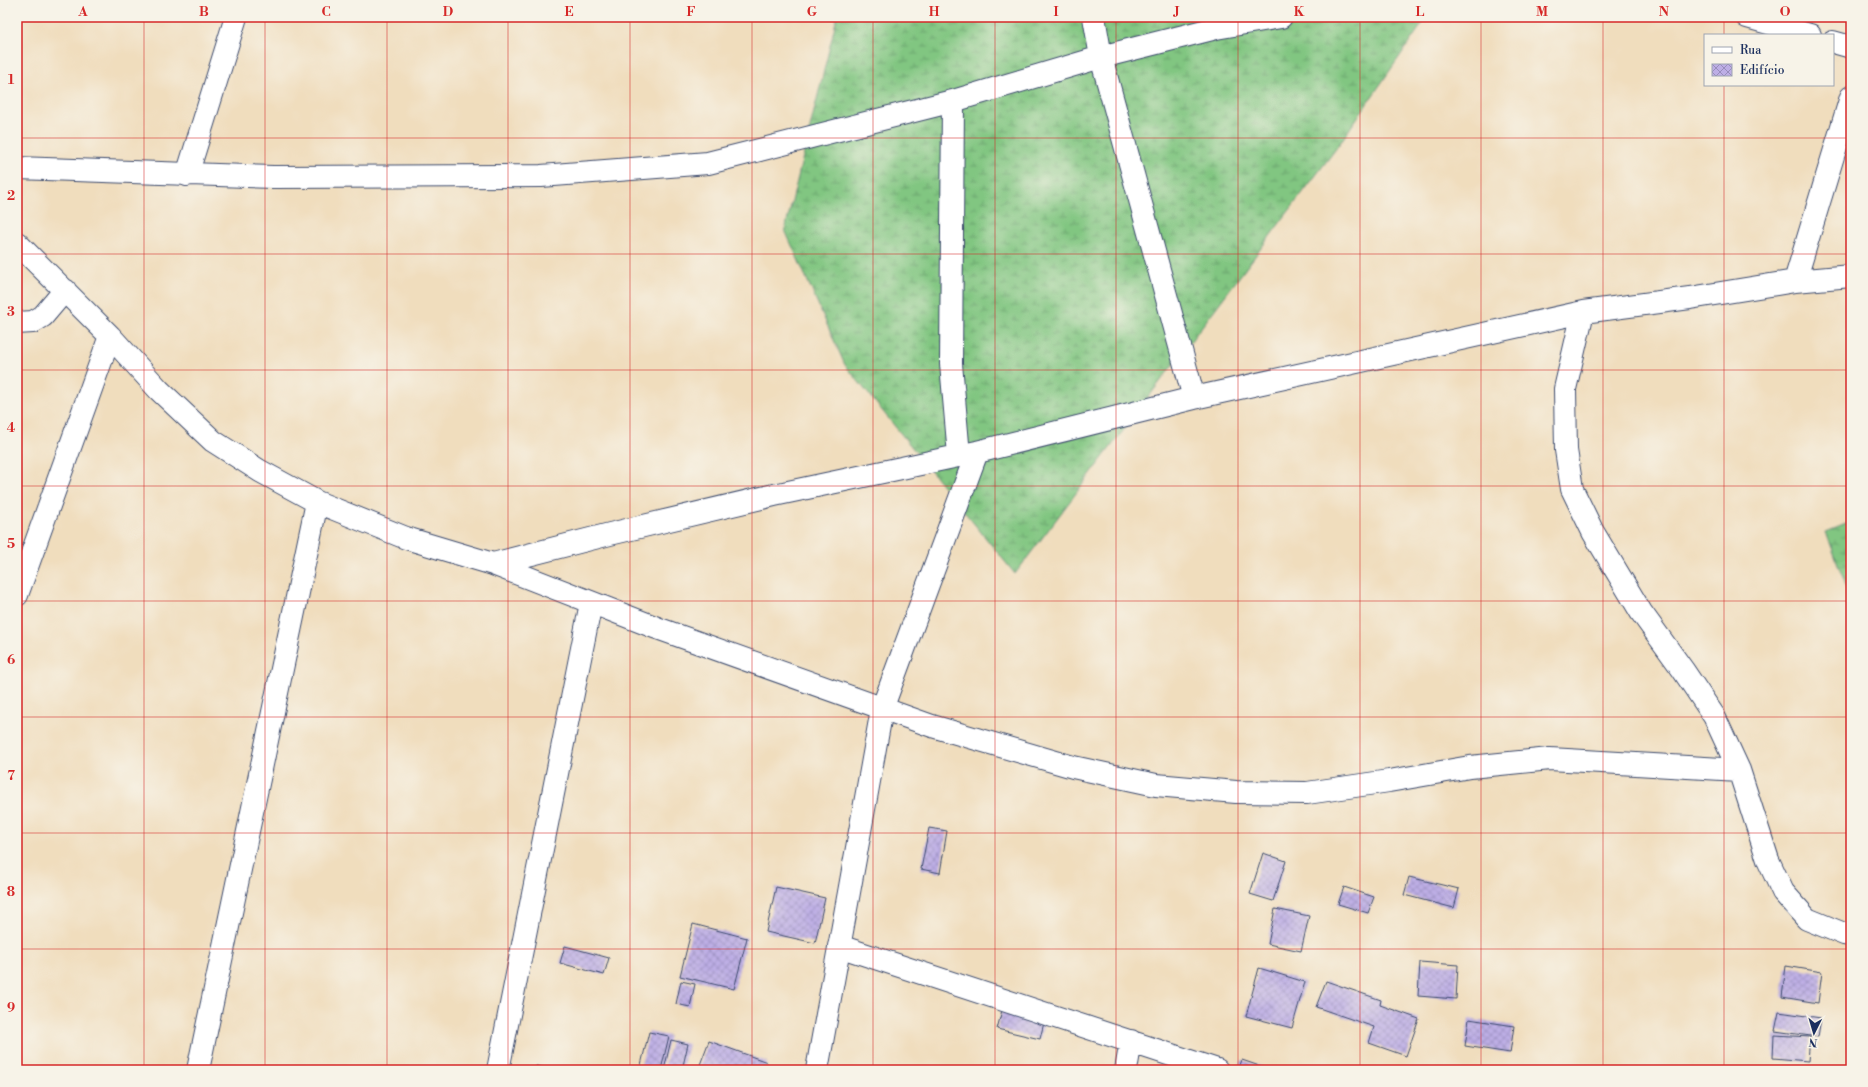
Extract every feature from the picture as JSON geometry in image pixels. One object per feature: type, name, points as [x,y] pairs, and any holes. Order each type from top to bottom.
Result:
[{"type":"street","points":[[187,175],[236,17]]},
{"type":"street","points":[[1094,17],[1101,57],[1194,398]]},
{"type":"street","points":[[17,168],[273,177],[541,176],[708,163],[953,101],[1101,57],[1216,28],[1281,17]]},
{"type":"street","points":[[1747,17],[1806,34]]},
{"type":"street","points":[[1834,42],[1851,47]]},
{"type":"street","points":[[1795,281],[1851,97]]},
{"type":"street","points":[[817,1070],[882,709],[968,453],[951,364],[953,101]]},
{"type":"street","points":[[17,243],[110,336],[159,390],[213,441],[260,471],[317,502],[406,538],[493,564],[591,603],[932,726],[1073,767],[1156,785],[1236,792],[1307,793],[1470,767],[1550,759],[1739,770]]},
{"type":"street","points":[[493,564],[610,534],[774,495],[968,453],[1194,398],[1583,312],[1690,298],[1795,281],[1851,276]]},
{"type":"street","points":[[17,323],[33,322],[42,316],[65,290]]},
{"type":"street","points":[[1583,312],[1565,389],[1566,450],[1572,489],[1593,532],[1641,612],[1714,716],[1739,770],[1768,860],[1783,892],[1807,919],[1844,934],[1851,935]]},
{"type":"street","points":[[17,595],[110,336]]},
{"type":"street","points":[[198,1070],[317,502]]},
{"type":"street","points":[[498,1070],[591,603]]},
{"type":"street","points":[[839,946],[1217,1070]]},
{"type":"street","points":[[1126,1070],[1131,1041]]},
{"type":"green space","points":[[837,17],[1427,17],[1335,150],[1015,574],[845,365],[785,230]]},
{"type":"green space","points":[[1851,522],[1851,599],[1826,532]]},
{"type":"building","points":[[929,828],[947,831],[940,873],[921,869]]},
{"type":"building","points":[[1263,853],[1286,861],[1273,901],[1250,894]]},
{"type":"building","points":[[1409,877],[1459,889],[1454,908],[1404,895]]},
{"type":"building","points":[[776,887],[825,898],[815,943],[766,932]]},
{"type":"building","points":[[1344,887],[1374,897],[1368,913],[1338,904]]},
{"type":"building","points":[[1275,909],[1309,916],[1301,951],[1268,944]]},
{"type":"building","points":[[693,924],[747,938],[734,989],[680,976]]},
{"type":"building","points":[[565,946],[609,958],[604,975],[560,963]]},
{"type":"building","points":[[1420,962],[1458,965],[1456,999],[1418,996]]},
{"type":"building","points":[[1786,966],[1822,972],[1818,1003],[1782,997]]},
{"type":"building","points":[[1259,968],[1305,982],[1292,1028],[1246,1016]]},
{"type":"building","points":[[681,981],[695,984],[690,1007],[676,1004]]},
{"type":"building","points":[[1326,981],[1381,1000],[1380,1005],[1419,1019],[1406,1056],[1369,1043],[1374,1027],[1316,1007]]},
{"type":"building","points":[[1005,999],[1047,1010],[1040,1039],[997,1029]]},
{"type":"building","points":[[1779,1012],[1821,1018],[1818,1037],[1775,1031]]},
{"type":"building","points":[[1469,1019],[1514,1026],[1510,1053],[1465,1046]]},
{"type":"building","points":[[649,1032],[669,1036],[661,1070],[640,1069]]},
{"type":"building","points":[[1774,1035],[1810,1037],[1808,1061],[1773,1058]]},
{"type":"building","points":[[671,1040],[688,1044],[682,1070],[664,1070]]},
{"type":"building","points":[[709,1041],[767,1062],[764,1070],[698,1070]]},
{"type":"building","points":[[1242,1060],[1271,1070],[1238,1070]]},
{"type":"building","points":[[536,1066],[551,1069],[551,1070],[535,1070]]}]
